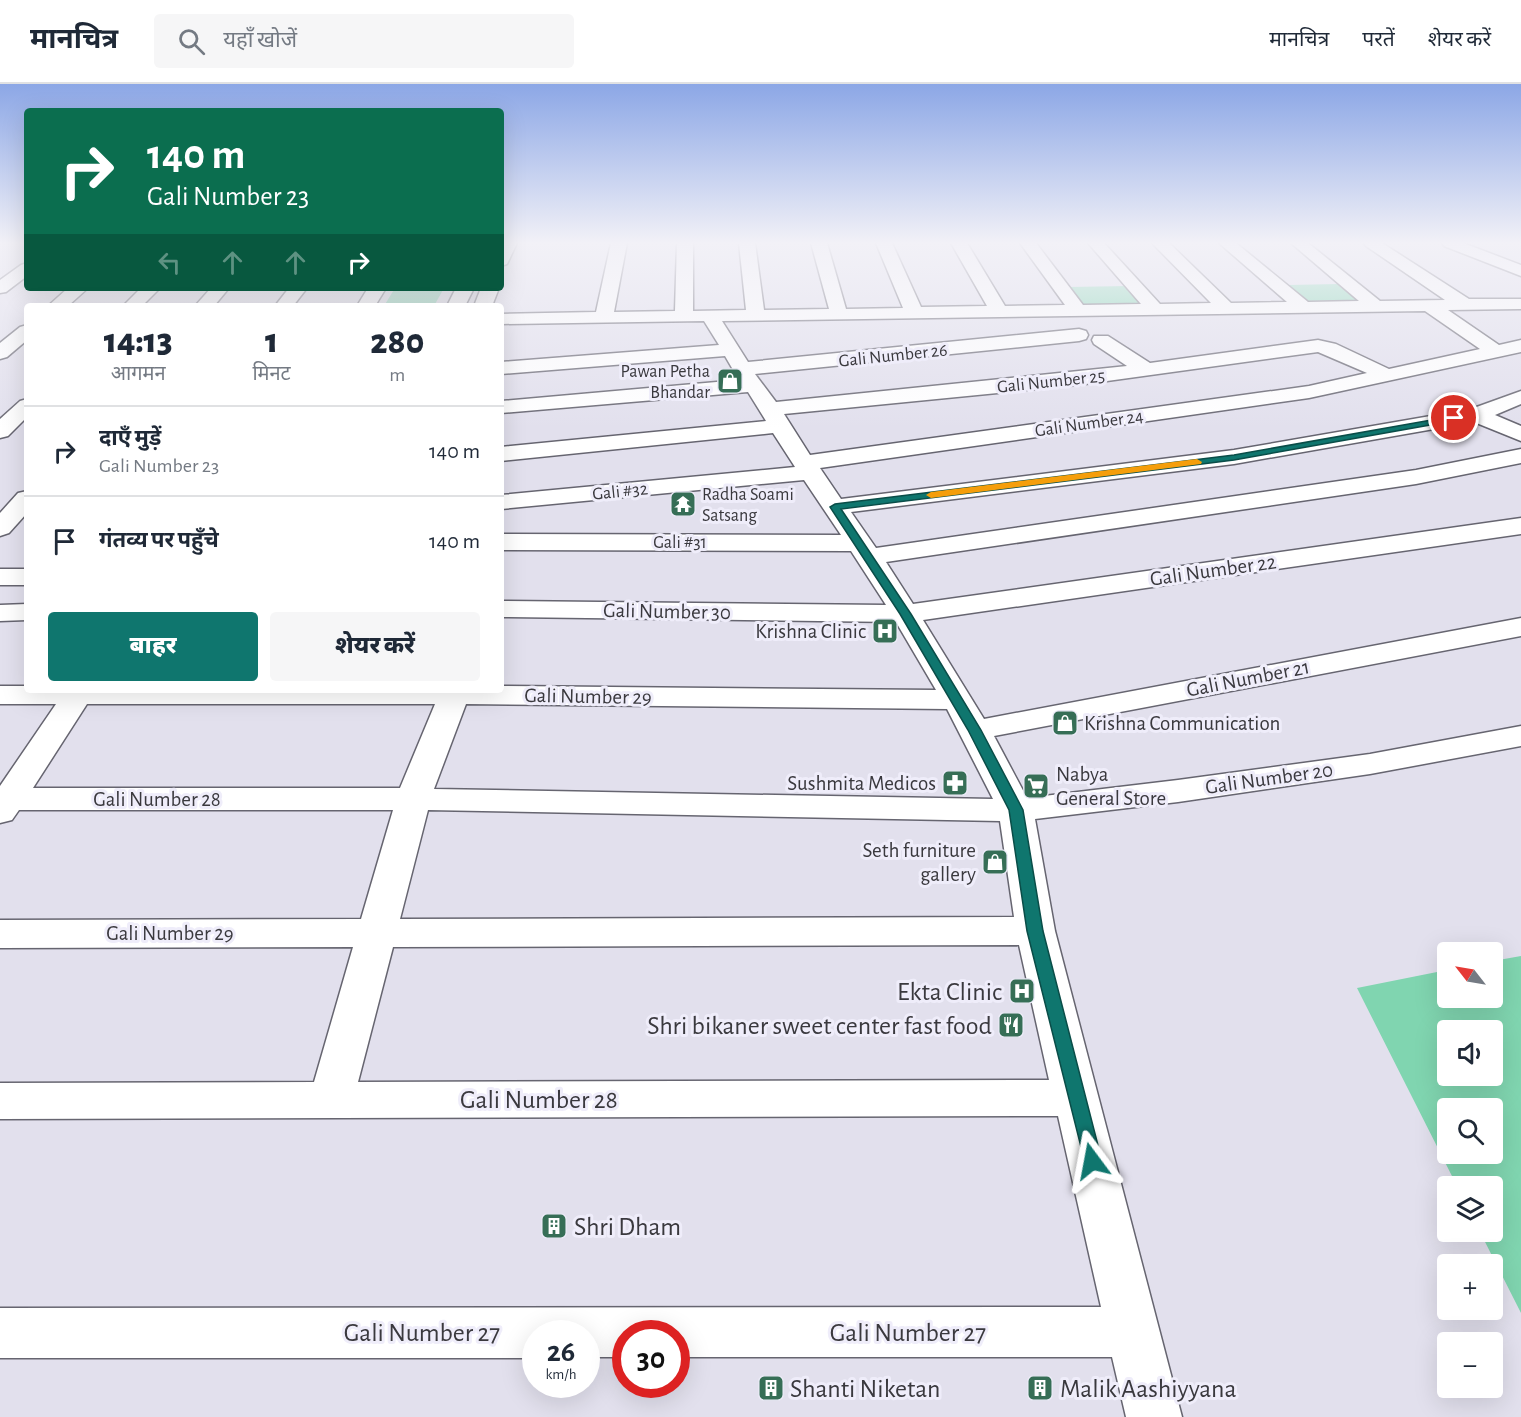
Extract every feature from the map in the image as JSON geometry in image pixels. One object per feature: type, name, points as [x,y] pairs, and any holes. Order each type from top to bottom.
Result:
[{"type":"street","points":[[604,318],[607,305]]},
{"type":"street","points":[[717,305],[742,354],[808,467],[906,614],[955,700],[975,730],[1016,810],[1035,931],[1154,1417]]},
{"type":"street","points":[[742,354],[744,305]]},
{"type":"street","points":[[837,305],[839,314]]},
{"type":"street","points":[[911,305],[914,313]]},
{"type":"street","points":[[995,305],[999,312]]},
{"type":"street","points":[[1074,305],[1078,311]]},
{"type":"street","points":[[1152,305],[1156,310]]},
{"type":"street","points":[[1223,305],[1227,309]]},
{"type":"street","points":[[504,453],[839,314],[1417,305]]},
{"type":"street","points":[[1428,305],[1495,351]]},
{"type":"street","points":[[504,406],[908,319],[949,313]]},
{"type":"street","points":[[504,319],[604,318],[742,354]]},
{"type":"street","points":[[1,351],[24,333]]},
{"type":"street","name":"Gali Number 26","points":[[742,354],[1079,335]]},
{"type":"street","points":[[1101,340],[1145,369]]},
{"type":"street","name":"Gali Number 24","points":[[808,467],[1309,392],[1521,345]]},
{"type":"street","name":"Gali Number 25","points":[[742,354],[1078,379],[1318,346],[1329,348],[1381,377]]},
{"type":"street","points":[[1,351],[24,350]]},
{"type":"street","points":[[504,368],[742,354]]},
{"type":"street","points":[[835,507],[1234,457],[1476,414],[1520,398]]},
{"type":"street","points":[[1476,414],[1521,434]]},
{"type":"street","name":"Gali #31","points":[[504,542],[864,550],[1416,477],[1521,456]]},
{"type":"street","name":"Gali #32","points":[[504,502],[808,467]]},
{"type":"street","points":[[0,528],[24,501]]},
{"type":"street","name":"Gali Number 22","points":[[906,614],[1521,526]]},
{"type":"street","points":[[0,577],[24,577]]},
{"type":"street","name":"Gali Number 30","points":[[504,609],[906,614]]},
{"type":"street","points":[[0,613],[24,612]]},
{"type":"street","name":"Gali Number 21","points":[[975,730],[1521,627]]},
{"type":"street","points":[[3,803],[80,693]]},
{"type":"street","name":"Gali Number 29","points":[[0,695],[80,693]]},
{"type":"street","points":[[331,1100],[413,799],[455,693]]},
{"type":"street","name":"Gali Number 29","points":[[504,693],[955,700]]},
{"type":"street","name":"Gali Number 20","points":[[1016,810],[1370,765],[1521,736]]},
{"type":"street","points":[[413,799],[1016,810]]},
{"type":"street","name":"Gali Number 28","points":[[3,803],[413,799]]},
{"type":"street","points":[[376,932],[1035,931]]},
{"type":"street","name":"Gali Number 29","points":[[0,934],[376,932]]},
{"type":"street","name":"Gali Number 28","points":[[0,1101],[1077,1098]]},
{"type":"street","name":"Gali Number 27","points":[[0,1333],[1133,1332]]},
{"type":"green space","points":[[1081,305],[1147,307],[1083,308]]},
{"type":"green space","points":[[1521,956],[1521,1313],[1503,1277],[1503,1254],[1491,1254],[1485,1242],[1503,1242],[1503,1176],[1452,1176],[1446,1164],[1503,1164],[1503,1098],[1437,1098],[1437,1146],[1357,988],[1437,972],[1437,1008],[1503,1008],[1503,959]]},
{"type":"slow traffic","points":[[931,495],[1197,462]]},
{"type":"place","name":"Pawan Petha Bhandar","points":[[730,381]]},
{"type":"place","name":"Radha Soami Satsang","points":[[683,504]]},
{"type":"place","name":"Krishna Clinic","points":[[885,631]]},
{"type":"place","name":"Krishna Communication","points":[[1065,723]]},
{"type":"place","name":"Sushmita Medicos","points":[[955,783]]},
{"type":"place","name":"Nabya General Store","points":[[1036,786]]},
{"type":"place","name":"Seth furniture gallery","points":[[995,862]]},
{"type":"place","name":"Ekta Clinic","points":[[1022,991]]},
{"type":"place","name":"Shri bikaner sweet center fast food","points":[[1011,1025]]},
{"type":"place","name":"Shri Dham","points":[[554,1226]]},
{"type":"place","name":"Shanti Niketan","points":[[771,1388]]},
{"type":"place","name":"Malik Aashiyyana","points":[[1040,1388]]},
{"type":"route","points":[[1092,1161],[1035,931],[1016,810],[975,730],[955,700],[906,614],[835,507],[1234,457],[1454,418]]}]
